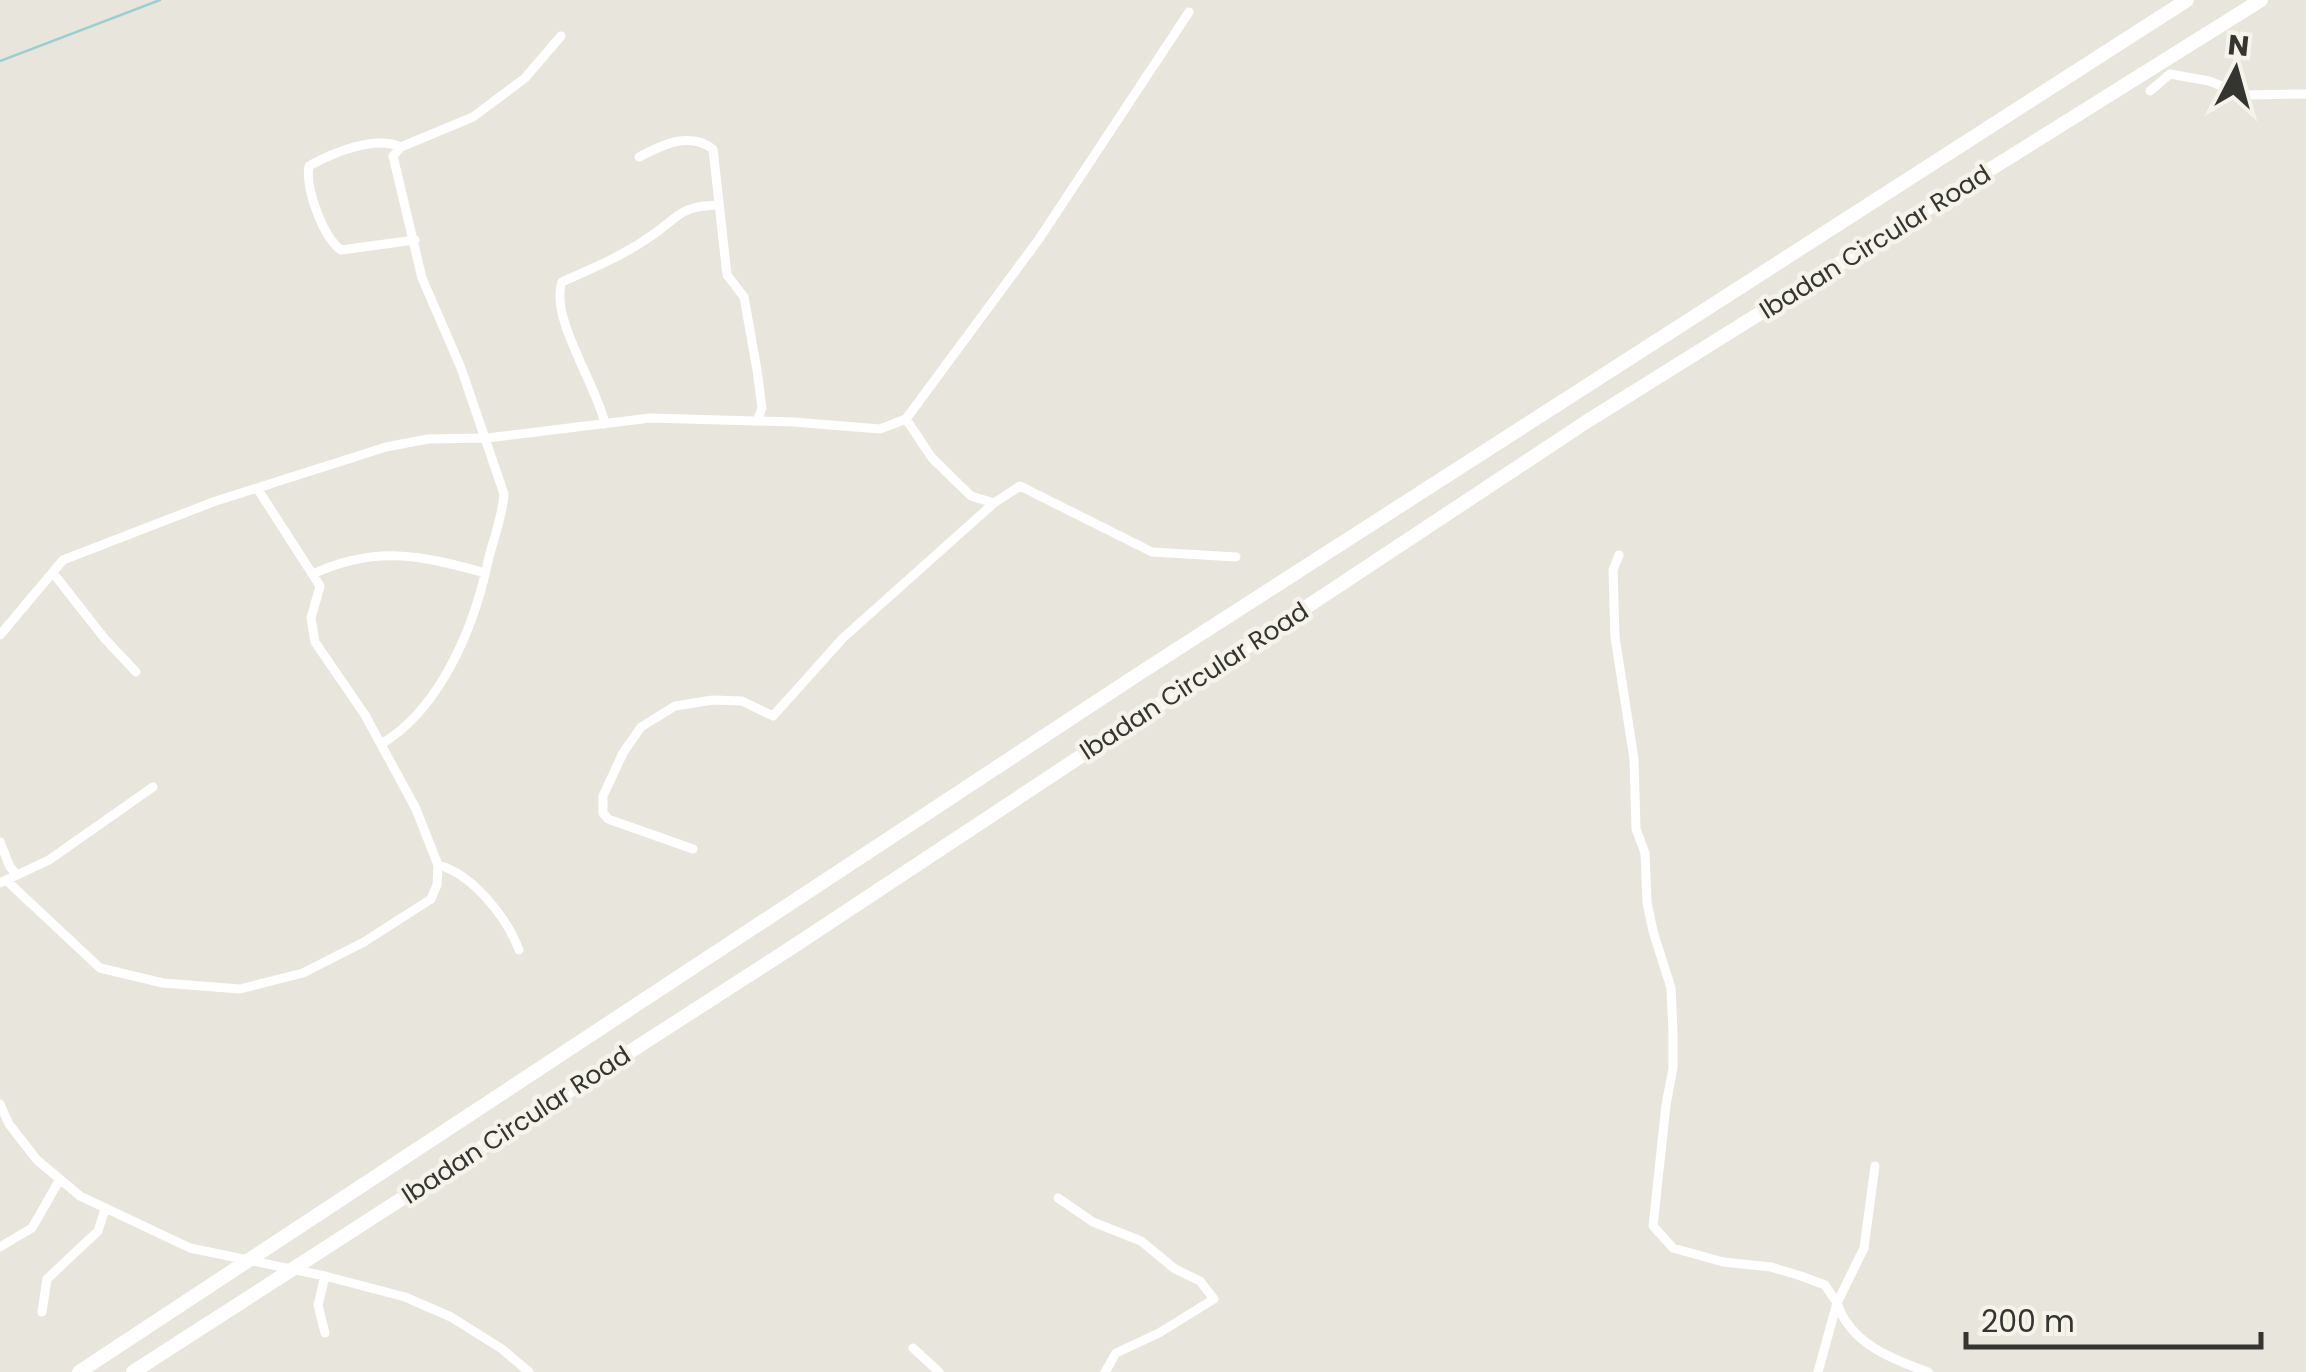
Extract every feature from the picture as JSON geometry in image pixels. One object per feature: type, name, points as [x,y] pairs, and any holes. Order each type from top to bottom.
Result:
[{"type":"highway","name":"Ibadan Circular Road","points":[[79,1372],[1156,662],[2187,0]]},
{"type":"highway","name":"Ibadan Circular Road","points":[[134,1372],[810,935],[1586,422],[2261,0]]},
{"type":"street","points":[[0,635],[63,560],[257,488],[386,447],[428,438],[487,438],[650,418],[756,420],[880,429],[906,420],[1039,238],[1190,12]]},
{"type":"street","points":[[381,744],[403,732],[454,660],[472,622],[504,494],[487,438],[422,278],[393,156],[401,148],[472,117],[525,78],[561,36]]},
{"type":"street","points":[[2150,92],[2170,74],[2209,81],[2246,94],[2306,94]]},
{"type":"street","points":[[639,157],[682,140],[705,143],[713,149],[727,275],[744,298],[750,325],[762,408],[756,420]]},
{"type":"street","points":[[401,148],[384,143],[327,156],[309,166],[306,178],[329,236],[341,250],[415,240]]},
{"type":"street","points":[[606,424],[561,311],[558,291],[562,282],[652,236],[669,218],[698,206],[719,204]]},
{"type":"street","points":[[906,420],[932,458],[970,496],[994,502]]},
{"type":"street","points":[[693,849],[603,813],[603,796],[623,753],[641,728],[675,706],[713,700],[742,701],[773,716],[842,638],[994,502],[1020,486],[1152,552],[1236,556]]},
{"type":"street","points":[[153,788],[49,860],[3,881],[100,968],[163,983],[240,988],[303,974],[431,900],[437,885],[438,865],[416,808],[381,744],[316,642],[311,618],[320,586],[257,488]]},
{"type":"street","points":[[313,574],[342,560],[404,554],[485,572]]},
{"type":"street","points":[[1618,554],[1613,570],[1615,637],[1634,759],[1636,829],[1646,853],[1647,902],[1653,931],[1671,988],[1673,1068],[1654,1226],[1673,1248],[1723,1262],[1771,1268],[1825,1286],[1840,1314],[1871,1348],[1928,1372]]},
{"type":"street","points":[[53,573],[136,672]]},
{"type":"street","points":[[0,842],[17,874]]},
{"type":"street","points":[[438,865],[472,884],[510,928],[519,950]]},
{"type":"street","points":[[0,1104],[9,1124],[37,1160],[80,1196],[105,1209],[190,1248],[325,1276],[405,1298],[451,1317],[502,1349],[524,1370]]},
{"type":"street","points":[[1818,1372],[1837,1303],[1864,1248],[1874,1166]]},
{"type":"street","points":[[0,1247],[32,1228],[60,1179]]},
{"type":"street","points":[[1058,1198],[1093,1222],[1141,1241],[1175,1269],[1200,1281],[1214,1299],[1116,1354],[1105,1372]]},
{"type":"street","points":[[42,1312],[47,1279],[98,1230],[105,1209]]},
{"type":"street","points":[[325,1276],[318,1306],[325,1333]]},
{"type":"street","points":[[913,1348],[940,1372]]},
{"type":"waterway","points":[[0,61],[160,0]]}]
